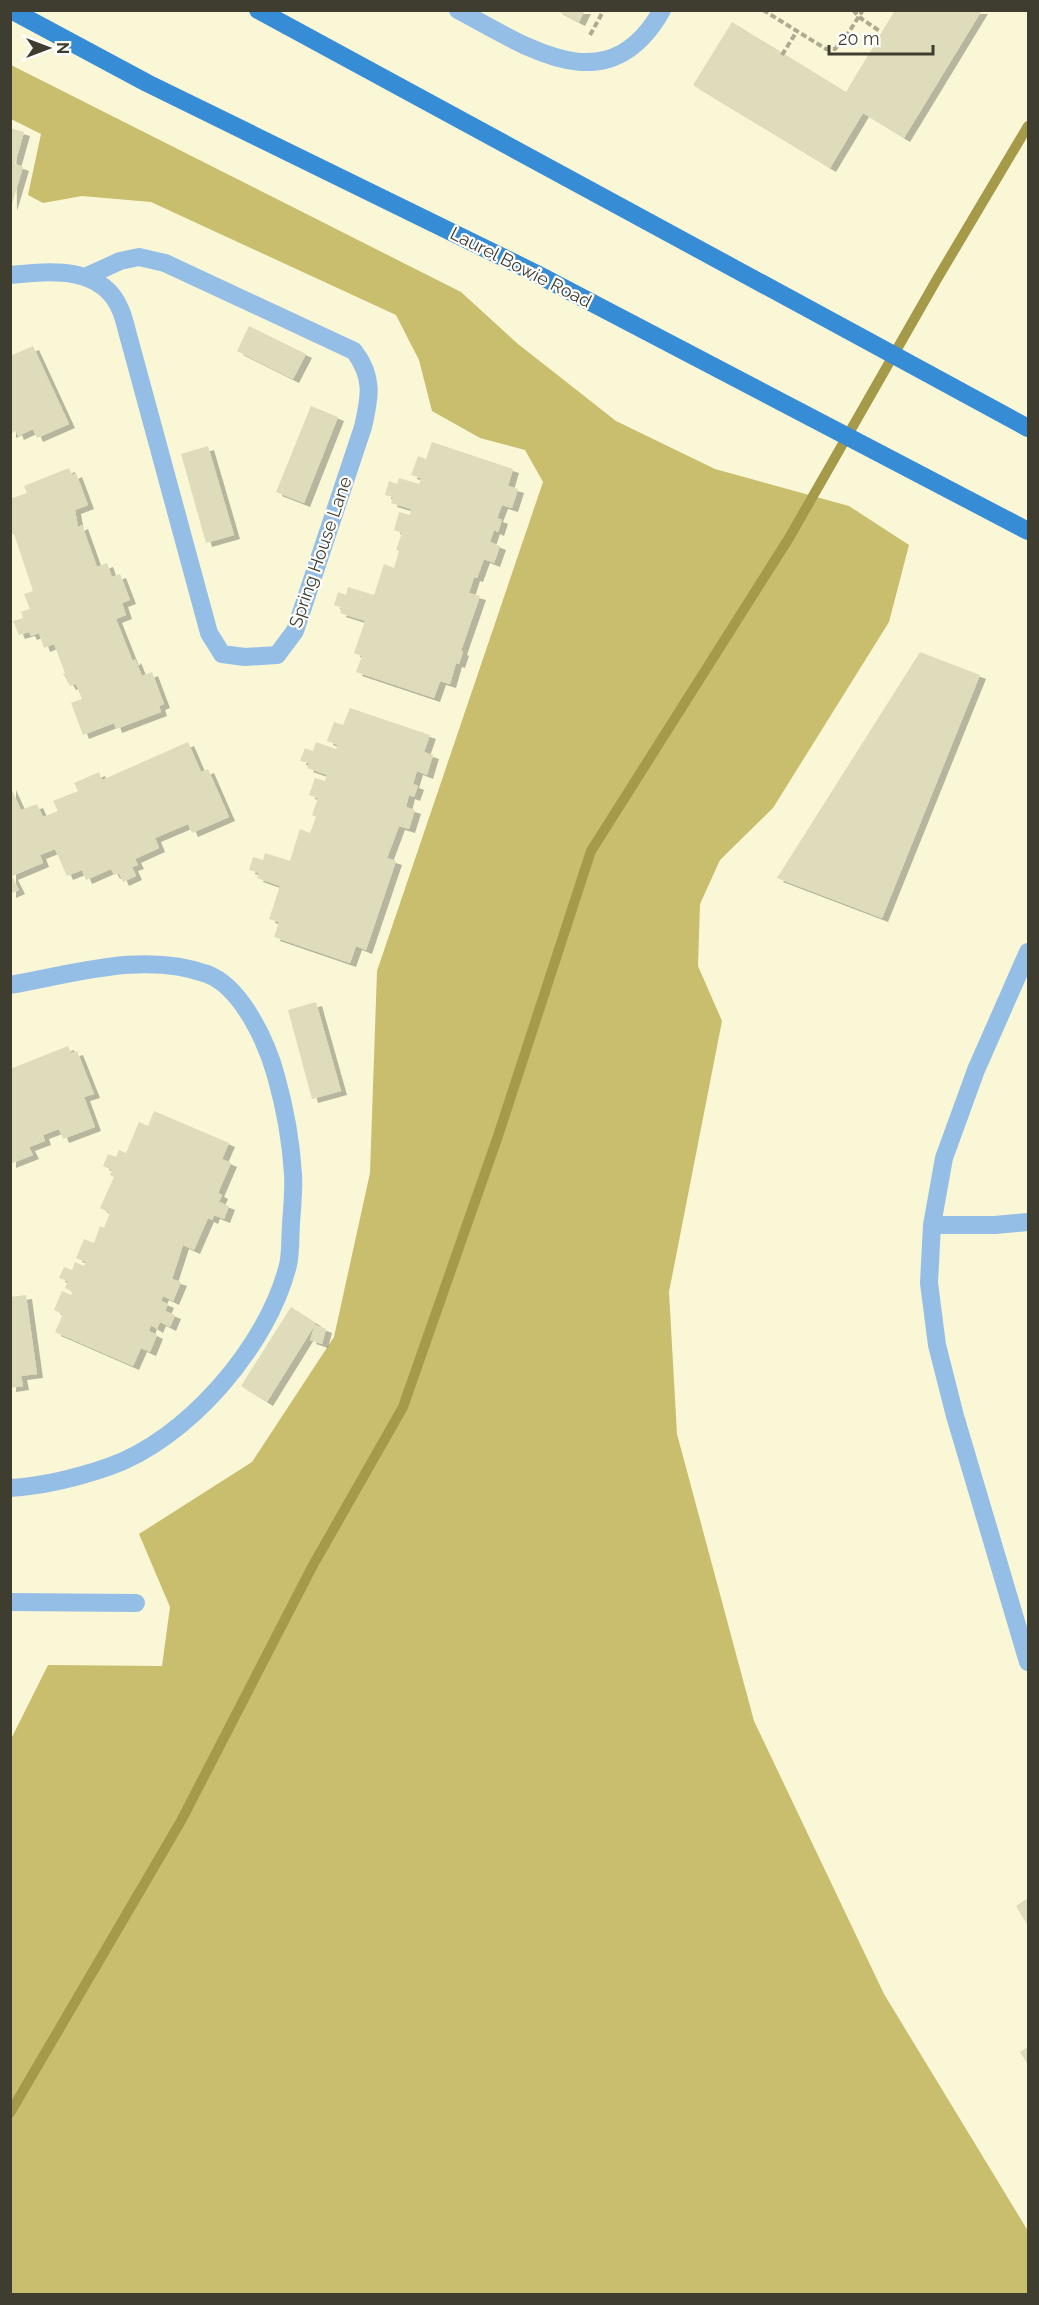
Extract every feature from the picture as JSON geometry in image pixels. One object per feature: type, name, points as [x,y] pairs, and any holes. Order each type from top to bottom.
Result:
[{"type":"main road","name":"Laurel Bowie Road","points":[[11,10],[147,83],[535,273],[1029,531]]},
{"type":"main road","points":[[258,10],[1029,428]]},
{"type":"street","points":[[458,10],[554,58],[568,62],[588,63],[603,62],[620,56],[636,43],[657,20],[662,10]]},
{"type":"street","name":"Spring House Lane","points":[[10,275],[67,272],[99,283],[111,294],[120,309],[209,633],[222,654],[245,657],[278,655],[295,631],[363,427],[370,397],[365,366],[354,351],[165,263],[139,257],[120,261],[85,277]]},
{"type":"street","points":[[1029,952],[976,1070],[944,1158],[932,1225],[929,1283],[937,1345],[964,1448],[1029,1662]]},
{"type":"street","points":[[10,985],[92,968],[132,965],[172,967],[208,975],[221,982],[241,1003],[257,1029],[272,1062],[283,1103],[294,1175],[289,1263],[276,1304],[248,1352],[216,1391],[181,1425],[144,1449],[109,1467],[39,1486],[10,1488]]},
{"type":"street","points":[[932,1225],[995,1226],[1029,1222]]},
{"type":"street","points":[[10,1602],[136,1603]]},
{"type":"path","points":[[763,10],[826,49],[835,49],[841,45],[863,10]]},
{"type":"path","points":[[854,10],[859,17],[881,32]]},
{"type":"path","points":[[782,56],[797,31]]},
{"type":"shaded area","points":[[11,65],[461,292],[518,344],[616,421],[715,469],[849,506],[909,545],[889,622],[773,808],[720,860],[700,904],[698,966],[722,1021],[669,1292],[677,1434],[754,1721],[884,1994],[1028,2231],[1028,2294],[11,2294],[11,1739],[48,1665],[162,1666],[170,1607],[139,1534],[252,1462],[334,1337],[370,1173],[377,971],[543,482],[525,450],[480,438],[432,411],[419,360],[396,315],[151,202],[82,196],[43,203],[28,195],[41,134],[11,119]]},
{"type":"building","points":[[556,10],[585,10],[579,22]]},
{"type":"building","points":[[895,10],[982,10],[904,138],[863,113],[830,168],[693,85],[732,22],[846,92]]},
{"type":"building","points":[[10,128],[24,132],[15,164],[23,167],[11,207]]},
{"type":"building","points":[[249,326],[306,354],[293,379],[237,351]]},
{"type":"building","points":[[33,346],[69,424],[37,438],[33,429],[18,436],[16,431],[10,434],[10,356]]},
{"type":"building","points":[[311,406],[338,417],[304,503],[276,492]]},
{"type":"building","points":[[432,442],[513,469],[508,486],[518,489],[512,508],[502,505],[497,518],[502,520],[498,532],[494,530],[490,542],[500,546],[494,563],[484,559],[477,578],[474,577],[469,593],[480,596],[461,651],[463,652],[459,664],[456,663],[450,684],[440,681],[434,698],[356,672],[362,656],[354,653],[365,621],[340,613],[342,608],[334,605],[338,592],[346,595],[348,587],[374,595],[384,564],[394,568],[399,551],[396,550],[402,533],[394,530],[399,512],[410,515],[411,509],[391,503],[393,497],[385,495],[389,481],[397,484],[399,478],[419,484],[421,478],[411,475],[418,456],[426,459]]},
{"type":"building","points":[[208,446],[234,535],[206,543],[181,454]]},
{"type":"building","points":[[69,468],[72,475],[76,473],[88,505],[75,510],[78,527],[82,525],[97,567],[107,563],[112,577],[120,574],[130,600],[122,603],[126,615],[116,619],[133,662],[135,659],[142,676],[152,672],[164,704],[159,706],[161,712],[116,729],[114,723],[83,735],[71,703],[82,699],[76,684],[70,686],[63,674],[65,673],[54,644],[44,648],[39,633],[31,636],[29,632],[19,635],[13,621],[23,618],[21,612],[30,609],[24,594],[33,591],[14,534],[10,535],[10,499],[27,493],[24,486]]},
{"type":"building","points":[[920,652],[980,675],[882,918],[777,878]]},
{"type":"building","points":[[350,708],[430,735],[424,752],[433,755],[427,775],[417,771],[413,784],[418,786],[414,797],[409,795],[406,807],[415,810],[409,829],[399,826],[387,858],[396,861],[366,950],[356,946],[350,963],[274,937],[279,922],[269,919],[280,886],[257,878],[259,873],[249,870],[253,857],[263,860],[265,853],[290,861],[300,829],[310,833],[316,817],[312,815],[318,798],[309,795],[315,778],[325,781],[327,775],[307,768],[309,763],[300,761],[305,748],[313,751],[316,742],[336,749],[338,745],[327,741],[334,722],[343,725]]},
{"type":"building","points":[[188,742],[201,772],[208,769],[229,817],[192,833],[188,824],[155,838],[159,848],[135,859],[138,865],[132,867],[136,876],[123,882],[119,873],[114,875],[111,869],[86,880],[82,870],[67,876],[55,849],[40,855],[43,863],[12,876],[19,890],[10,894],[10,786],[21,810],[37,804],[43,817],[58,811],[53,801],[78,791],[74,783],[99,772],[102,780]]},
{"type":"building","points":[[316,1002],[341,1091],[312,1099],[288,1010]]},
{"type":"building","points":[[68,1046],[71,1053],[77,1051],[94,1094],[84,1097],[95,1127],[63,1139],[59,1129],[43,1135],[45,1141],[29,1147],[33,1155],[10,1164],[10,1069]]},
{"type":"building","points":[[154,1111],[229,1143],[222,1159],[231,1163],[218,1193],[222,1195],[219,1202],[229,1206],[224,1219],[214,1215],[212,1220],[208,1218],[194,1250],[183,1245],[172,1279],[181,1282],[173,1301],[163,1296],[161,1301],[168,1304],[165,1311],[175,1315],[170,1327],[160,1322],[157,1329],[151,1325],[149,1331],[157,1335],[150,1352],[141,1348],[133,1366],[55,1332],[63,1314],[54,1310],[62,1291],[71,1295],[73,1292],[65,1288],[68,1281],[59,1278],[64,1267],[72,1270],[75,1262],[84,1266],[86,1262],[76,1258],[84,1239],[94,1243],[100,1226],[104,1228],[110,1213],[100,1208],[114,1177],[110,1175],[112,1170],[103,1166],[108,1154],[116,1157],[119,1150],[126,1153],[139,1122],[148,1126]]},
{"type":"building","points":[[26,1295],[37,1374],[21,1376],[23,1386],[10,1388],[10,1297]]},
{"type":"building","points":[[291,1307],[316,1323],[267,1402],[241,1386]]},
{"type":"building","points":[[315,1325],[326,1329],[322,1344],[310,1340]]},
{"type":"building","points":[[1028,1898],[1028,1926],[1016,1906]]},
{"type":"building","points":[[1028,2047],[1028,2065],[1020,2052]]},
{"type":"waterway","points":[[10,2113],[181,1821],[312,1567],[403,1407],[498,1136],[591,851],[789,538],[937,279],[1028,126]]}]
